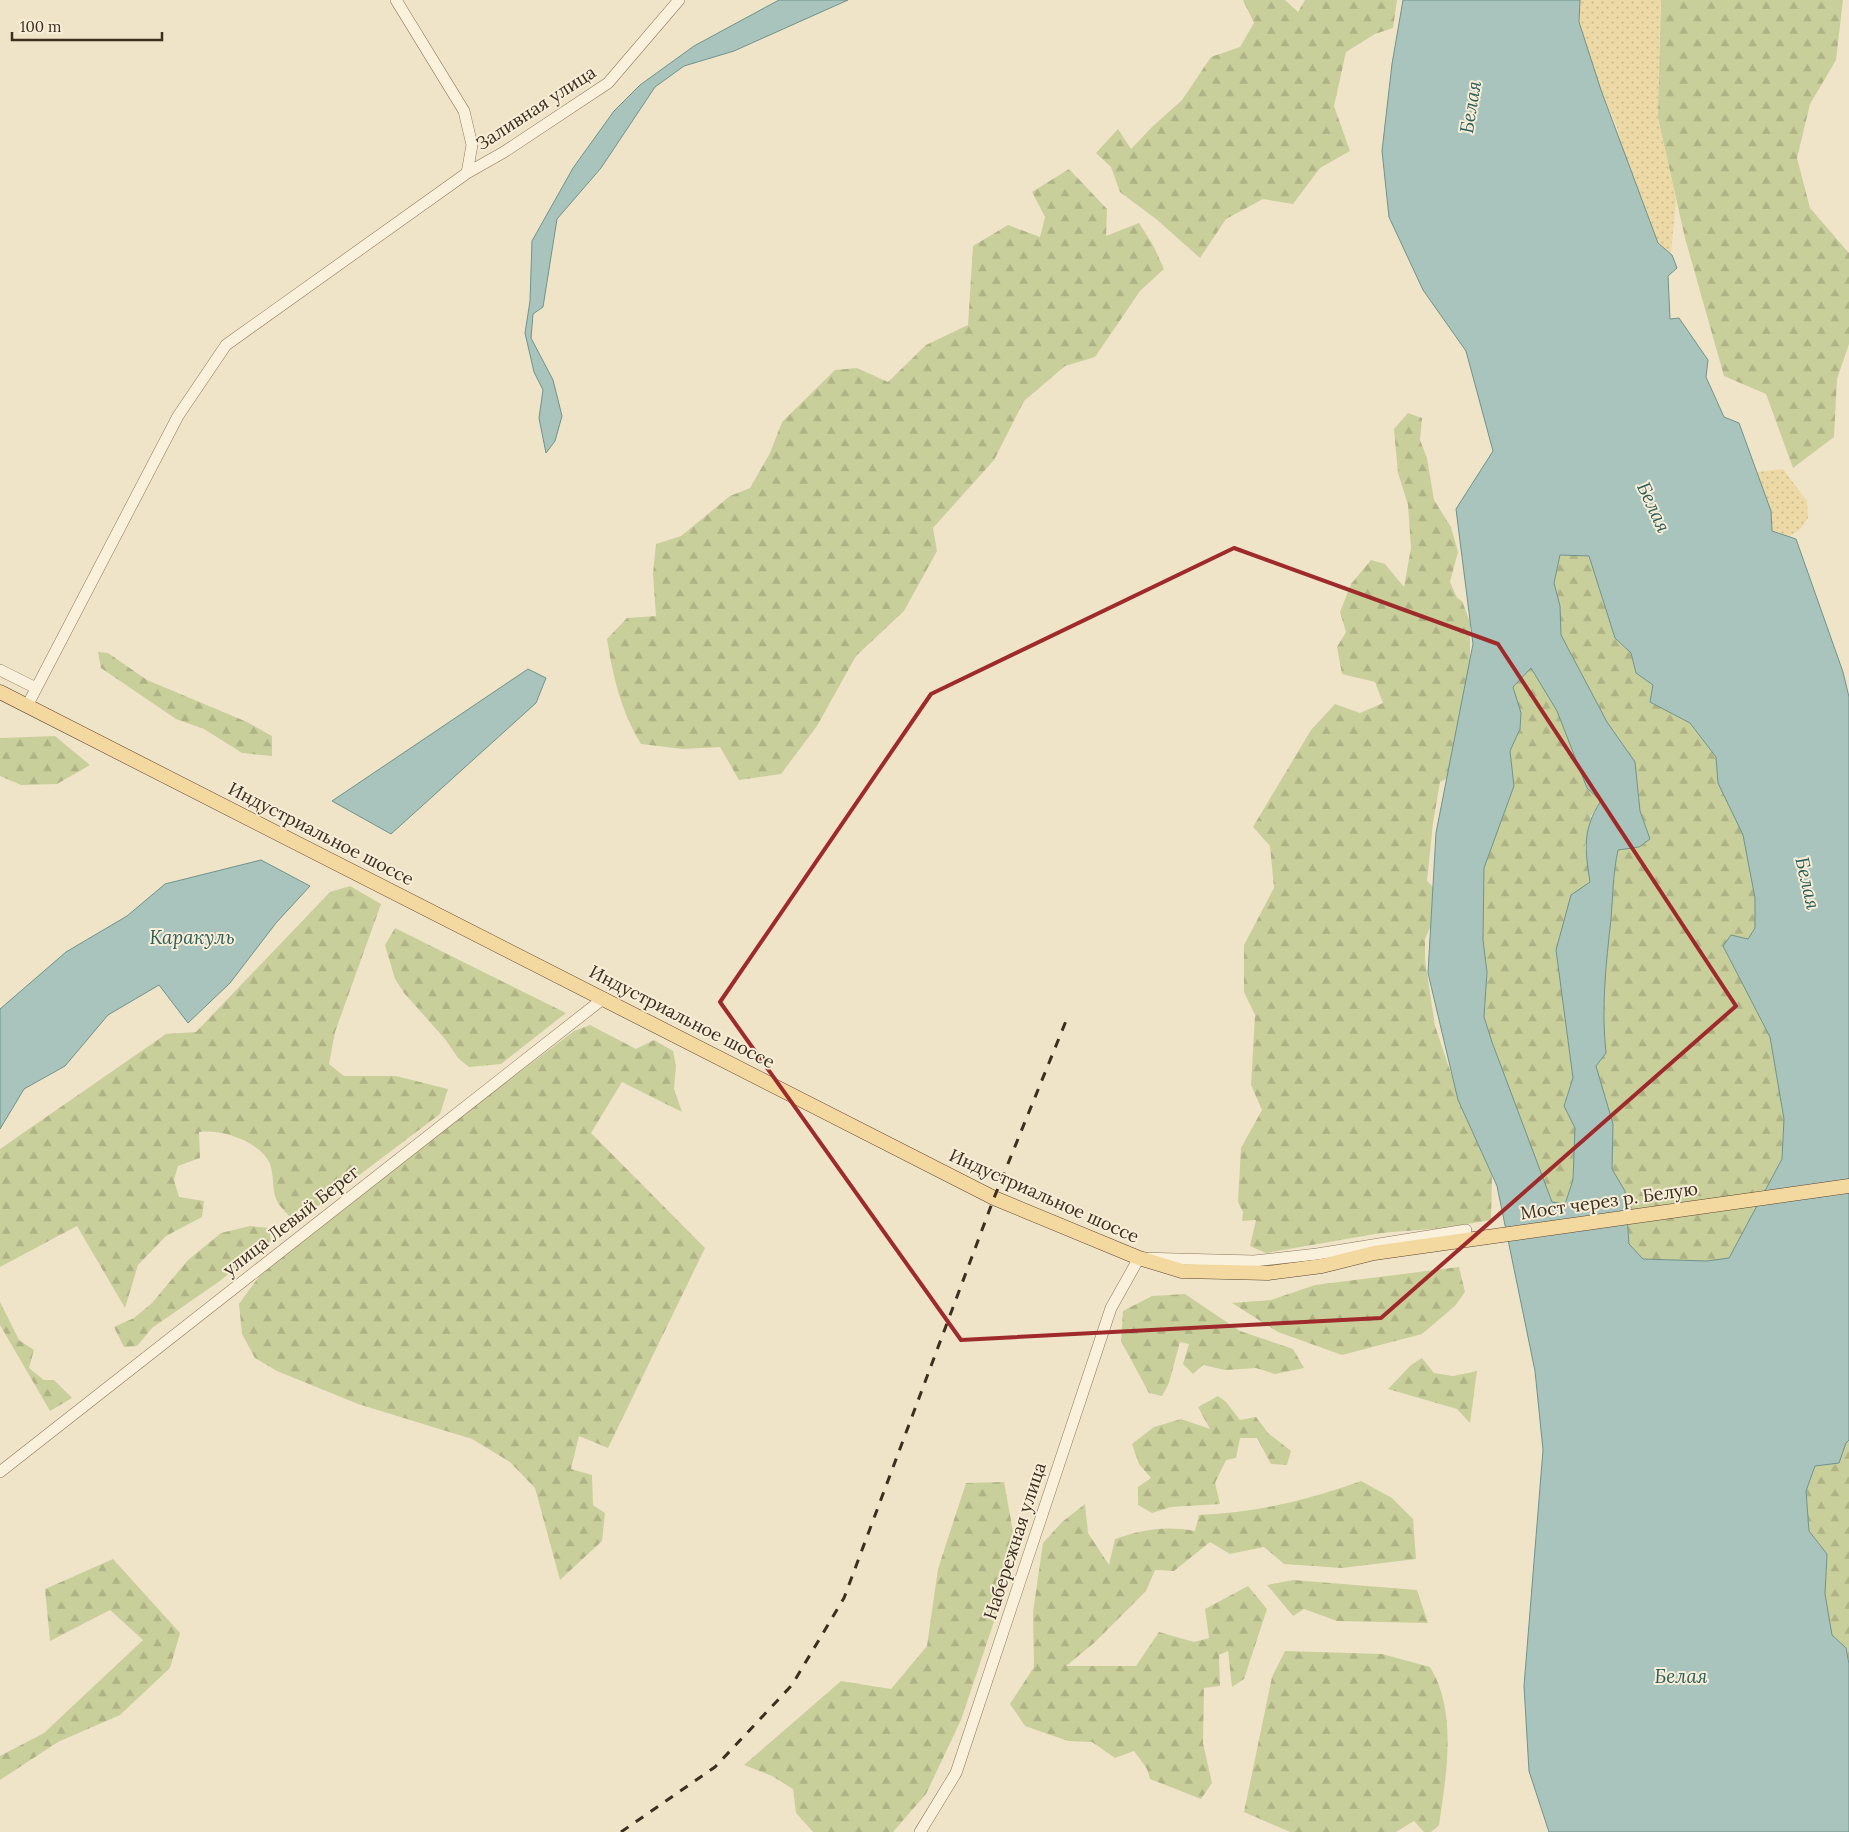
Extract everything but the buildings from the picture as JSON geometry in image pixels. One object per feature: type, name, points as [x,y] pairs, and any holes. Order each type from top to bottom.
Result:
[{"type":"main road","name":"Индустриальное шоссе","points":[[0,692],[994,1198],[1139,1258],[1182,1270],[1268,1273],[1322,1266],[1374,1253]]},
{"type":"main road","name":"Мост через р. Белую","points":[[1374,1253],[1849,1186]]},
{"type":"street","points":[[396,0],[464,111],[472,145],[467,173]]},
{"type":"street","name":"Заливная улица","points":[[27,706],[178,416],[226,345],[467,173],[504,152],[608,83],[679,0]]},
{"type":"street","points":[[0,670],[36,688]]},
{"type":"street","name":"улица Левый Берег","points":[[0,1472],[604,998]]},
{"type":"street","points":[[1139,1258],[1254,1261],[1317,1254],[1466,1230]]},
{"type":"street","name":"Набережная улица","points":[[920,1832],[956,1773],[1111,1308],[1139,1258]]},
{"type":"highlighted area","points":[[1234,548],[1498,644],[1736,1006],[1381,1318],[961,1340],[720,1002],[931,694]]},
{"type":"green space","points":[[1243,0],[1285,0],[1298,12],[1305,0],[1397,0],[1393,28],[1375,34],[1346,52],[1334,106],[1350,151],[1320,168],[1293,204],[1263,199],[1226,219],[1200,258],[1156,219],[1120,192],[1111,167],[1096,153],[1118,129],[1131,149],[1182,100],[1211,57],[1240,47],[1254,23]]},
{"type":"green space","points":[[1661,0],[1843,0],[1836,60],[1810,104],[1797,158],[1810,208],[1849,253],[1849,344],[1837,379],[1834,437],[1793,468],[1766,394],[1724,376],[1685,238],[1657,114]]},
{"type":"green space","points":[[1069,169],[1107,209],[1106,236],[1139,223],[1153,245],[1164,269],[1140,291],[1095,357],[1065,366],[1024,401],[994,460],[933,528],[937,551],[904,611],[856,656],[817,726],[781,774],[739,780],[720,747],[683,749],[641,744],[623,706],[612,667],[607,639],[627,618],[656,616],[653,574],[656,544],[681,536],[730,496],[750,488],[770,453],[782,422],[835,370],[857,368],[888,382],[926,345],[968,325],[973,246],[1008,225],[1040,237],[1045,217],[1032,192]]},
{"type":"green space","points":[[1408,413],[1422,418],[1420,440],[1427,458],[1434,500],[1451,527],[1458,552],[1450,582],[1457,598],[1462,601],[1470,622],[1470,659],[1480,689],[1463,770],[1440,782],[1433,823],[1427,881],[1439,893],[1438,909],[1425,939],[1425,960],[1435,1026],[1466,1118],[1492,1176],[1491,1220],[1444,1228],[1381,1233],[1266,1253],[1250,1246],[1256,1220],[1242,1221],[1243,1212],[1238,1202],[1241,1148],[1262,1110],[1251,1085],[1255,1015],[1244,992],[1244,945],[1274,888],[1270,846],[1253,827],[1311,730],[1335,704],[1360,713],[1383,703],[1375,682],[1342,674],[1337,647],[1346,632],[1340,612],[1351,584],[1371,560],[1385,564],[1404,587],[1411,548],[1408,505],[1398,473],[1394,429]]},
{"type":"green space","points":[[1560,555],[1589,556],[1615,638],[1631,653],[1636,673],[1653,685],[1650,702],[1690,723],[1716,757],[1718,783],[1743,835],[1755,898],[1755,928],[1748,939],[1723,946],[1770,1037],[1784,1119],[1782,1159],[1729,1258],[1707,1261],[1643,1259],[1629,1244],[1625,1191],[1612,1169],[1613,1124],[1596,1066],[1606,1053],[1604,1019],[1607,952],[1618,849],[1639,847],[1650,839],[1640,811],[1635,762],[1607,722],[1561,635],[1560,606],[1554,583]]},
{"type":"green space","points":[[98,652],[108,653],[147,680],[247,722],[272,736],[272,756],[242,753],[204,729],[176,719],[101,668]]},
{"type":"green space","points":[[1531,668],[1557,711],[1587,788],[1601,801],[1591,816],[1585,846],[1591,882],[1556,950],[1573,1078],[1564,1106],[1575,1128],[1573,1180],[1565,1204],[1552,1203],[1484,1017],[1487,972],[1483,940],[1484,868],[1514,786],[1510,751],[1520,729],[1521,713],[1513,687]]},
{"type":"green space","points":[[55,736],[90,765],[57,784],[21,785],[0,776],[0,738]]},
{"type":"green space","points":[[350,886],[381,904],[335,1032],[329,1064],[344,1076],[396,1076],[448,1089],[440,1114],[296,1223],[277,1202],[270,1164],[258,1149],[239,1138],[218,1132],[199,1132],[200,1158],[178,1166],[174,1180],[179,1197],[204,1201],[202,1217],[166,1236],[138,1265],[125,1308],[77,1226],[0,1267],[0,1149],[166,1034],[196,1032],[330,892]]},
{"type":"green space","points":[[395,928],[566,1013],[501,1064],[469,1067],[458,1058],[445,1039],[404,993],[395,979],[385,945]]},
{"type":"green space","points":[[590,1025],[636,1049],[654,1040],[673,1051],[676,1066],[674,1089],[682,1112],[622,1082],[591,1133],[705,1248],[608,1448],[579,1436],[571,1469],[592,1475],[593,1505],[605,1513],[602,1541],[560,1580],[535,1488],[510,1462],[472,1439],[358,1404],[277,1371],[255,1358],[242,1334],[239,1304],[271,1260],[574,1031]]},
{"type":"green space","points":[[250,1226],[269,1228],[271,1241],[217,1283],[152,1328],[137,1346],[124,1347],[114,1327],[134,1318],[152,1303],[188,1260],[221,1233]]},
{"type":"green space","points":[[1459,1267],[1465,1292],[1455,1306],[1422,1334],[1342,1355],[1278,1332],[1232,1303],[1271,1300],[1315,1285]]},
{"type":"green space","points":[[1185,1294],[1240,1331],[1293,1349],[1304,1368],[1275,1374],[1256,1368],[1225,1370],[1203,1365],[1193,1374],[1183,1364],[1189,1344],[1180,1342],[1169,1383],[1162,1396],[1149,1393],[1121,1341],[1123,1311],[1152,1296]]},
{"type":"green space","points":[[0,1302],[19,1340],[34,1350],[29,1368],[44,1380],[54,1380],[72,1398],[50,1411],[0,1325]]},
{"type":"green space","points":[[1422,1358],[1434,1373],[1453,1376],[1477,1371],[1470,1423],[1457,1409],[1388,1389],[1411,1365]]},
{"type":"green space","points":[[1218,1396],[1226,1402],[1240,1420],[1256,1417],[1268,1433],[1291,1451],[1287,1465],[1271,1464],[1257,1438],[1240,1438],[1236,1458],[1226,1460],[1215,1483],[1220,1504],[1171,1507],[1152,1513],[1138,1505],[1138,1487],[1151,1478],[1139,1464],[1132,1444],[1154,1427],[1181,1419],[1210,1429],[1198,1407]]},
{"type":"green space","points":[[1849,1440],[1849,1664],[1846,1648],[1832,1635],[1825,1594],[1827,1554],[1809,1531],[1806,1491],[1815,1466],[1839,1463],[1846,1443]]},
{"type":"green space","points":[[1361,1481],[1392,1498],[1413,1519],[1416,1559],[1342,1568],[1284,1564],[1264,1547],[1230,1554],[1210,1542],[1174,1571],[1155,1570],[1146,1591],[1094,1643],[1066,1666],[1136,1666],[1159,1632],[1194,1642],[1209,1638],[1205,1609],[1248,1586],[1267,1609],[1244,1679],[1232,1687],[1228,1651],[1219,1655],[1220,1686],[1204,1688],[1203,1743],[1212,1783],[1201,1799],[1150,1779],[1147,1769],[1134,1751],[1115,1758],[1092,1742],[1068,1741],[1025,1726],[1010,1704],[1034,1667],[1033,1612],[1043,1543],[1062,1522],[1085,1504],[1088,1533],[1109,1565],[1115,1539],[1155,1529],[1195,1531],[1199,1515],[1241,1512],[1281,1504]]},
{"type":"green space","points":[[1004,1482],[1017,1553],[961,1720],[926,1794],[893,1832],[813,1832],[796,1813],[793,1789],[772,1776],[744,1765],[841,1681],[891,1689],[927,1646],[938,1569],[966,1483]]},
{"type":"green space","points":[[113,1559],[180,1633],[170,1668],[120,1715],[58,1742],[0,1780],[0,1756],[44,1733],[143,1640],[110,1610],[50,1641],[45,1589]]},
{"type":"green space","points":[[1293,1580],[1417,1590],[1428,1623],[1337,1621],[1304,1609],[1293,1616],[1267,1585]]},
{"type":"green space","points":[[1285,1651],[1382,1654],[1430,1667],[1439,1685],[1444,1704],[1448,1745],[1439,1825],[1431,1832],[1424,1832],[1414,1821],[1396,1832],[1290,1832],[1244,1812],[1272,1677]]},
{"type":"sand","points":[[1580,0],[1661,0],[1658,118],[1676,200],[1671,253],[1660,246],[1646,217],[1635,180],[1625,162],[1617,127],[1601,90],[1579,22]]},
{"type":"sand","points":[[1783,469],[1807,501],[1808,518],[1800,529],[1790,536],[1772,531],[1771,511],[1756,472]]},
{"type":"water","points":[[779,0],[848,0],[734,51],[684,66],[655,87],[601,168],[557,219],[543,307],[533,314],[531,338],[553,380],[562,416],[555,441],[546,453],[539,418],[543,390],[534,372],[525,333],[530,301],[532,241],[573,168],[614,111],[640,85],[694,46]]},
{"type":"water","name":"Белая","points":[[1403,0],[1580,0],[1579,22],[1601,90],[1658,243],[1672,255],[1677,268],[1668,276],[1670,319],[1679,318],[1708,360],[1706,377],[1724,417],[1739,423],[1771,511],[1772,531],[1796,539],[1843,672],[1849,697],[1849,1440],[1846,1443],[1839,1463],[1815,1466],[1806,1491],[1809,1531],[1827,1554],[1825,1594],[1832,1635],[1846,1648],[1849,1664],[1849,1832],[1549,1832],[1529,1771],[1524,1686],[1543,1450],[1535,1371],[1497,1186],[1458,1100],[1428,973],[1436,833],[1473,644],[1456,509],[1493,451],[1466,351],[1423,290],[1389,217],[1382,151],[1392,64]],"holes":[[[1560,555],[1589,556],[1615,638],[1631,653],[1636,673],[1653,685],[1650,702],[1690,723],[1716,757],[1718,783],[1743,835],[1755,898],[1755,928],[1748,939],[1731,935],[1723,946],[1770,1037],[1784,1119],[1782,1159],[1729,1258],[1707,1261],[1643,1259],[1629,1244],[1625,1191],[1612,1169],[1613,1124],[1596,1066],[1606,1053],[1605,986],[1614,876],[1618,850],[1639,847],[1650,839],[1640,811],[1635,762],[1607,722],[1561,635],[1560,606],[1554,583]],[[1531,668],[1557,711],[1587,788],[1601,801],[1591,821],[1586,840],[1590,882],[1571,895],[1556,950],[1573,1078],[1564,1106],[1575,1128],[1573,1180],[1565,1204],[1552,1202],[1484,1017],[1487,972],[1483,940],[1484,868],[1514,786],[1510,751],[1520,729],[1521,713],[1513,687]]]},
{"type":"water","points":[[528,669],[546,678],[536,703],[391,834],[332,801]]},
{"type":"water","name":"Каракуль","points":[[261,860],[310,886],[276,923],[230,983],[188,1023],[159,985],[108,1015],[65,1066],[24,1089],[0,1129],[0,1009],[66,952],[127,916],[165,884]]},
{"type":"railway","points":[[621,1832],[715,1767],[792,1685],[844,1598],[994,1198],[1066,1021]]}]
